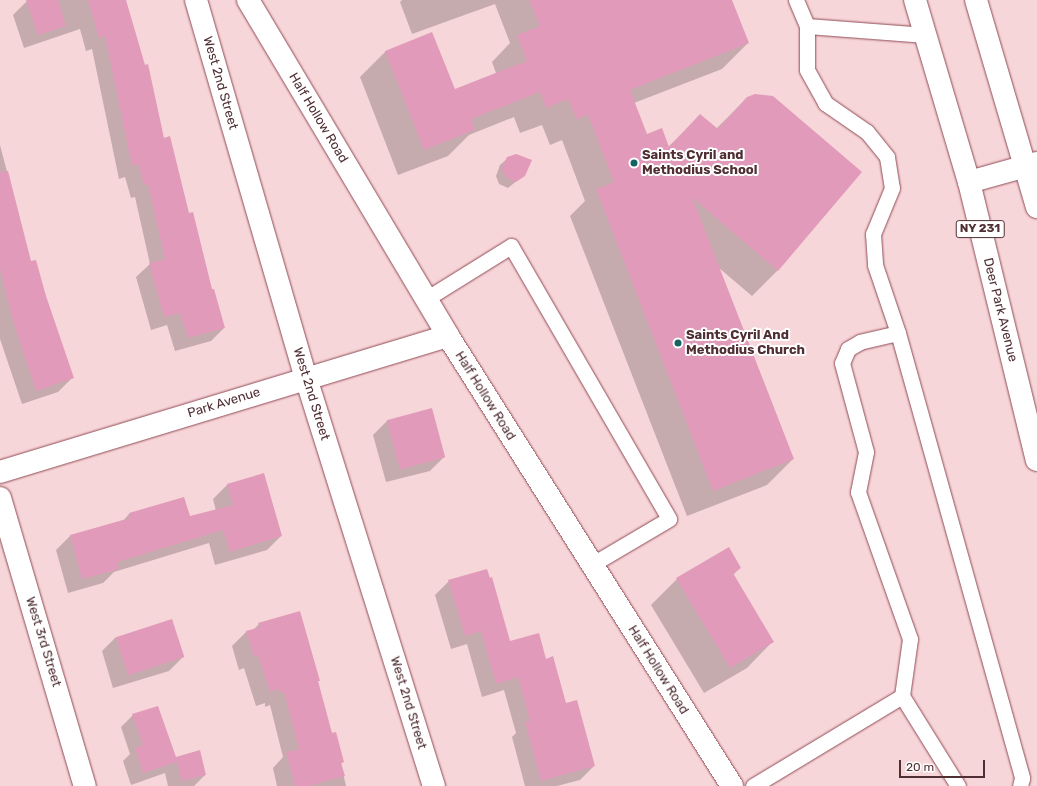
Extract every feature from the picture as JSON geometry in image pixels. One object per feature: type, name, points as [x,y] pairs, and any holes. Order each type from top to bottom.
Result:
[{"type":"street","name":"West 2nd Street","points":[[196,0],[306,378],[434,786]]},
{"type":"street","name":"Deer Park Avenue","points":[[915,0],[969,182],[1037,460]]},
{"type":"street","points":[[976,0],[1031,165],[1037,207]]},
{"type":"street","name":"Half Hollow Road","points":[[251,1],[448,336],[591,565],[732,786]]},
{"type":"street","points":[[969,182],[1031,165]]},
{"type":"street","name":"Park Avenue","points":[[0,472],[448,336]]},
{"type":"street","name":"West 3rd Street","points":[[0,498],[86,786]]},
{"type":"lane","points":[[796,0],[807,26],[807,70],[825,103],[867,132],[887,157],[892,188],[873,234],[875,265],[893,313],[1022,778],[1020,786]]},
{"type":"lane","points":[[807,26],[926,35]]},
{"type":"lane","points":[[426,299],[511,246],[669,519],[591,565]]},
{"type":"lane","points":[[898,333],[860,342],[848,349],[842,363],[866,452],[858,492],[910,639],[902,696],[958,786]]},
{"type":"lane","points":[[753,786],[902,696]]},
{"type":"building","points":[[26,0],[58,0],[66,26],[38,35]]},
{"type":"building","points":[[88,0],[126,0],[145,65],[148,64],[164,138],[170,136],[189,213],[193,212],[212,289],[214,289],[225,328],[188,338],[180,313],[164,317],[149,263],[165,259],[148,184],[144,185],[138,164],[132,166],[105,36],[99,38]]},
{"type":"building","points":[[529,0],[732,0],[749,43],[630,90],[647,134],[662,128],[669,147],[700,114],[718,129],[747,97],[755,94],[773,96],[862,172],[778,271],[692,197],[794,459],[713,491],[596,189],[614,182],[588,115],[576,119],[568,99],[546,108],[540,92],[471,119],[475,130],[424,150],[385,51],[432,32],[455,89],[527,61],[517,35],[540,26]]},
{"type":"building","points":[[516,154],[532,160],[525,176],[516,182],[506,177],[502,169],[507,157]]},
{"type":"building","points":[[8,171],[31,261],[36,260],[46,296],[74,378],[36,391],[13,321],[0,269],[0,172]]},
{"type":"building","points":[[432,408],[445,457],[400,469],[387,420]]},
{"type":"building","points":[[264,473],[282,536],[230,552],[223,530],[117,562],[119,569],[82,579],[70,535],[130,518],[129,513],[184,497],[190,516],[233,505],[227,484]]},
{"type":"building","points":[[729,547],[741,568],[733,573],[774,642],[730,668],[676,578]]},
{"type":"building","points":[[487,569],[490,578],[492,577],[510,641],[539,633],[546,659],[553,656],[566,703],[577,700],[595,766],[541,781],[525,722],[530,721],[518,677],[496,684],[481,631],[465,636],[448,580]]},
{"type":"building","points":[[300,611],[320,681],[318,681],[332,733],[336,732],[344,762],[341,763],[345,776],[308,786],[295,786],[286,752],[299,749],[284,692],[279,693],[279,689],[270,692],[258,655],[254,656],[246,631],[260,627],[258,623]]},
{"type":"building","points":[[172,619],[184,657],[128,675],[116,637]]},
{"type":"building","points":[[158,706],[176,757],[200,750],[206,775],[182,781],[177,762],[143,773],[135,748],[143,745],[132,714]]},
{"type":"place","name":"Saints Cyril and Methodius School","points":[[634,163]]},
{"type":"place","name":"Saints Cyril And Methodius Church","points":[[678,343]]}]
